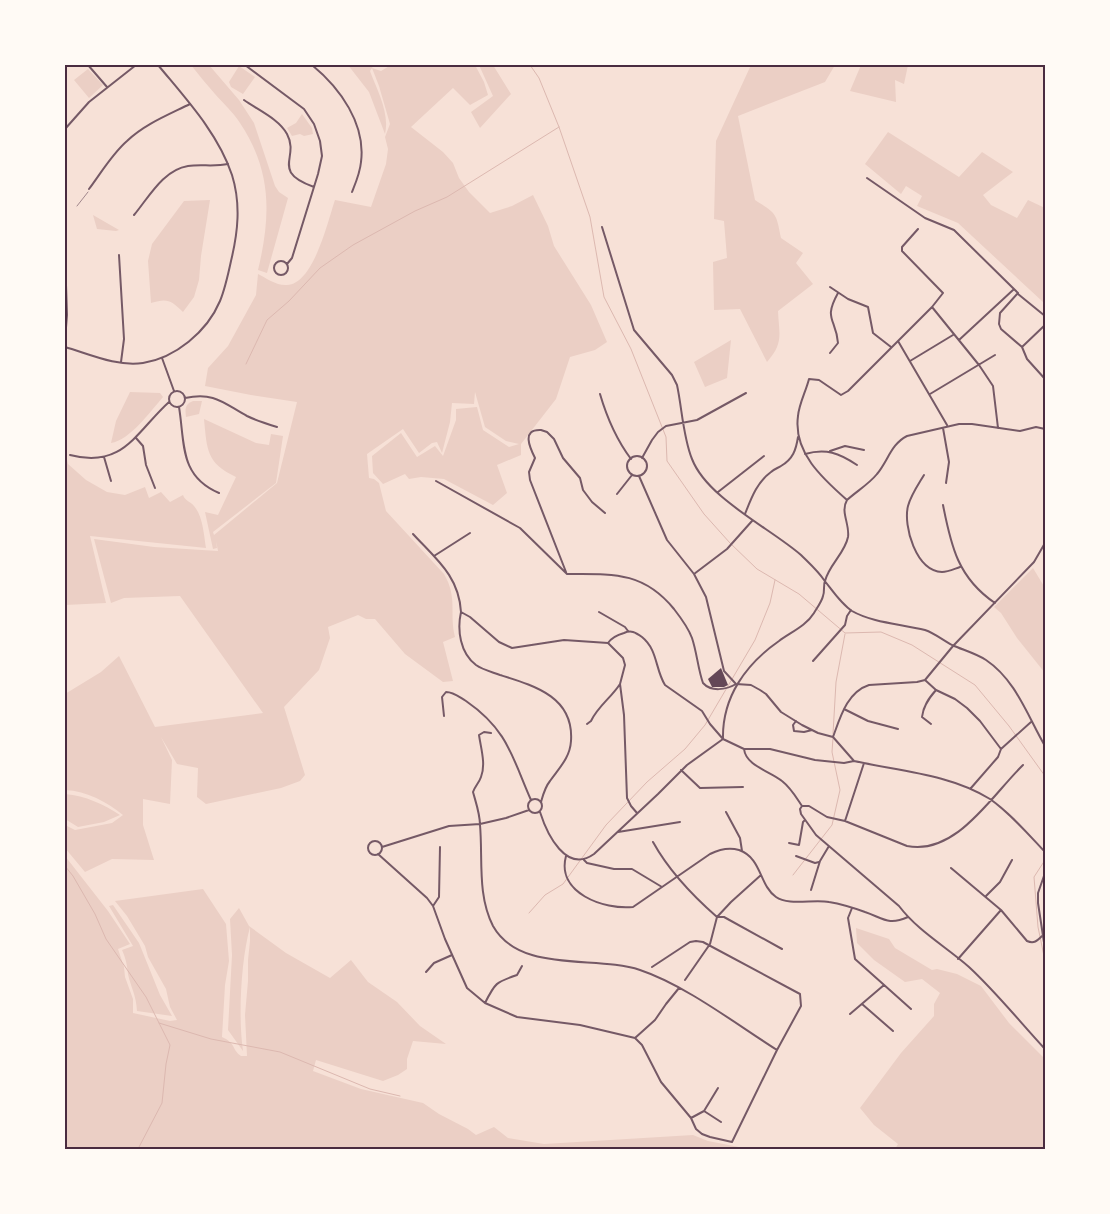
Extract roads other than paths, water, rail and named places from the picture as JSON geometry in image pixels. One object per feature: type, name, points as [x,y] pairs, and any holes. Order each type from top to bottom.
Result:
[{"type":"street","points":[[88,65],[107,87]]},
{"type":"street","points":[[65,129],[81,110],[136,65]]},
{"type":"street","points":[[65,347],[121,362],[140,363],[162,358],[183,346],[202,328],[214,312],[223,294],[236,238],[238,218],[236,192],[228,164],[214,138],[190,104],[158,65]]},
{"type":"street","points":[[245,65],[297,103],[314,124],[320,141],[322,156],[292,258],[287,264],[288,271],[284,274],[278,274],[274,270],[274,265],[278,262],[283,261],[287,264]]},
{"type":"street","points":[[312,65],[325,76],[341,95],[351,111],[358,130],[362,161],[352,192]]},
{"type":"street","points":[[244,100],[283,128],[289,139],[288,161],[290,172],[298,180],[314,187]]},
{"type":"street","points":[[89,189],[119,149],[136,133],[156,120],[190,104]]},
{"type":"street","points":[[134,215],[171,172],[189,166],[228,164]]},
{"type":"street","points":[[867,178],[925,218],[954,230],[1013,290],[1045,316]]},
{"type":"street","points":[[602,227],[634,330],[672,375],[677,385],[688,448],[693,461],[706,479],[718,492],[752,520],[791,546],[825,580],[831,591],[851,610],[869,617],[927,631],[953,646],[985,659],[997,668],[1025,707],[1045,746]]},
{"type":"street","points":[[745,514],[752,494],[759,484],[771,472],[783,466],[796,452],[799,436],[798,416],[809,379],[819,380],[841,395],[848,391],[932,308],[943,293],[902,251],[902,247],[918,229]]},
{"type":"street","points":[[65,254],[67,316],[65,340]]},
{"type":"street","points":[[119,255],[124,339],[121,362]]},
{"type":"street","points":[[830,287],[855,303],[868,306],[873,332],[891,347]]},
{"type":"street","points":[[959,340],[1013,290]]},
{"type":"street","points":[[830,353],[838,343],[830,310],[838,293]]},
{"type":"street","points":[[1018,293],[1000,313],[999,324],[1022,347],[1027,359],[1045,379]]},
{"type":"street","points":[[932,308],[979,365],[993,386],[998,428]]},
{"type":"street","points":[[1022,347],[1045,325]]},
{"type":"street","points":[[910,361],[954,335]]},
{"type":"street","points":[[898,341],[948,426]]},
{"type":"street","points":[[930,394],[995,355]]},
{"type":"street","points":[[162,358],[174,392]]},
{"type":"street","points":[[70,454],[90,459],[104,457],[121,449],[136,438],[169,402],[170,395],[174,392],[181,392],[185,398],[184,405],[179,407],[174,407],[169,402]]},
{"type":"street","points":[[642,458],[646,448],[658,432],[666,426],[697,420],[746,393]]},
{"type":"street","points":[[600,394],[614,432],[631,459]]},
{"type":"street","points":[[185,398],[201,395],[215,397],[248,416],[277,427]]},
{"type":"street","points":[[179,407],[189,467],[198,480],[206,487],[218,493]]},
{"type":"street","points":[[723,739],[724,716],[736,684],[761,655],[810,620],[823,596],[825,580],[847,540],[848,530],[844,507],[846,500],[879,472],[900,440],[906,436],[948,426],[972,424],[1020,431],[1045,428]]},
{"type":"street","points":[[943,428],[949,462],[946,483]]},
{"type":"street","points":[[567,574],[530,480],[529,472],[535,458],[528,441],[529,435],[533,431],[541,430],[550,435],[563,458],[580,478],[583,490],[592,502],[605,513]]},
{"type":"street","points":[[799,436],[805,454],[815,470],[846,500]]},
{"type":"street","points":[[136,438],[143,446],[146,465],[155,488]]},
{"type":"street","points":[[830,451],[845,446],[864,450]]},
{"type":"street","points":[[805,454],[816,450],[830,451],[857,465]]},
{"type":"street","points":[[718,492],[764,456]]},
{"type":"street","points":[[104,457],[111,481]]},
{"type":"street","points":[[631,459],[636,457],[642,458],[646,462],[647,468],[639,476],[632,475]]},
{"type":"street","points":[[631,459],[628,468],[632,475]]},
{"type":"street","points":[[617,494],[632,475]]},
{"type":"street","points":[[924,475],[915,489],[908,506],[906,519],[912,543],[923,563],[934,570],[948,571],[960,567]]},
{"type":"street","points":[[639,476],[667,540],[694,574],[706,596],[724,671],[736,684]]},
{"type":"street","points":[[436,481],[520,528],[567,574],[612,574],[648,585],[667,600],[689,630],[703,683],[707,687],[713,689],[730,688],[736,684],[751,685],[766,694],[781,712],[812,730],[833,737],[854,761]]},
{"type":"street","points":[[943,505],[948,531],[960,567],[983,595],[996,603]]},
{"type":"street","points":[[694,574],[727,549],[752,520]]},
{"type":"street","points":[[434,556],[470,533]]},
{"type":"street","points":[[413,534],[446,569],[455,583],[460,598],[458,634],[469,659],[483,669],[539,690],[553,698],[564,708],[569,718],[571,744],[567,758],[549,782],[541,802],[543,807],[540,812],[544,826],[553,841],[566,855],[577,860],[584,860],[594,854],[681,770],[723,739]]},
{"type":"street","points":[[833,737],[848,701],[861,688],[869,685],[924,680],[953,646],[1034,562],[1045,543]]},
{"type":"street","points":[[813,662],[845,626],[851,610]]},
{"type":"street","points":[[460,612],[470,617],[499,642],[512,648],[564,640],[608,643],[623,658],[625,664],[620,684],[614,693],[603,702],[594,714],[591,722],[587,724]]},
{"type":"street","points":[[599,612],[625,627],[628,631],[636,633],[649,643],[653,650],[661,679],[665,685],[702,711],[723,739],[744,749],[770,749],[814,760],[844,763],[854,761],[939,778],[970,789],[990,800],[1015,821],[1045,852]]},
{"type":"street","points":[[608,643],[613,637],[628,631]]},
{"type":"street","points":[[924,680],[936,690],[955,699],[967,708],[980,721],[1001,749]]},
{"type":"street","points":[[620,684],[624,715],[627,798],[637,813]]},
{"type":"street","points":[[931,724],[922,717],[922,712],[926,702],[936,690]]},
{"type":"street","points":[[444,716],[442,697],[446,692],[452,692],[482,713],[508,745],[531,800]]},
{"type":"street","points":[[844,709],[868,721],[898,729]]},
{"type":"street","points":[[796,721],[793,725],[794,731],[804,732],[812,730]]},
{"type":"street","points":[[970,789],[998,757],[1001,749],[1031,721]]},
{"type":"street","points":[[492,733],[484,732],[479,735],[484,763],[481,777],[474,792],[480,824],[482,886],[489,916],[502,938],[514,946],[537,956],[638,969],[658,977],[679,988],[777,1050]]},
{"type":"street","points":[[744,749],[745,756],[750,761],[782,780],[790,788],[802,806],[800,809],[801,814],[816,835],[899,906],[908,917],[969,967],[1045,1049]]},
{"type":"street","points":[[845,820],[864,763]]},
{"type":"street","points":[[802,806],[809,806],[827,817],[845,820],[907,846],[926,848],[959,832],[970,823],[1023,765]]},
{"type":"street","points":[[681,770],[700,788],[743,787]]},
{"type":"street","points":[[531,800],[536,799],[541,802]]},
{"type":"street","points":[[529,810],[528,805],[531,800]]},
{"type":"street","points":[[382,847],[449,826],[480,824],[529,810],[533,813],[540,812]]},
{"type":"street","points":[[726,812],[740,838],[742,851]]},
{"type":"street","points":[[789,843],[799,845],[805,820]]},
{"type":"street","points":[[618,832],[680,822]]},
{"type":"street","points":[[376,840],[380,842],[382,851],[378,854],[373,855],[370,853],[368,845],[371,841],[376,840]]},
{"type":"street","points":[[653,842],[698,901],[717,917],[724,917],[782,949]]},
{"type":"street","points":[[811,890],[820,861],[828,846]]},
{"type":"street","points":[[432,906],[439,897],[440,847]]},
{"type":"street","points":[[566,855],[564,864],[565,874],[579,894],[592,901],[615,907],[633,907],[717,850],[733,849],[742,851],[754,859],[772,893],[783,900],[827,901],[866,912],[888,922],[896,922],[908,917]]},
{"type":"street","points":[[378,854],[419,890],[432,906],[467,988],[484,1003],[517,1017],[580,1025],[635,1038],[642,1045],[661,1082],[691,1118],[696,1128],[702,1134],[732,1142],[777,1050],[802,1006],[800,994],[710,944],[696,941],[690,942],[652,967]]},
{"type":"street","points":[[796,856],[815,863],[820,861]]},
{"type":"street","points":[[584,860],[587,863],[614,869],[632,869],[662,887]]},
{"type":"street","points":[[986,896],[1000,882],[1012,860]]},
{"type":"street","points":[[951,868],[1001,910],[1027,941],[1032,943],[1043,937]]},
{"type":"street","points":[[1045,873],[1038,892],[1045,949]]},
{"type":"street","points":[[685,980],[710,944],[717,917],[761,875]]},
{"type":"street","points":[[852,908],[848,918],[855,959],[911,1009]]},
{"type":"street","points":[[958,959],[1001,910]]},
{"type":"street","points":[[426,972],[434,963],[452,955]]},
{"type":"street","points":[[484,1003],[499,981],[517,975],[522,966]]},
{"type":"street","points":[[850,1014],[884,985]]},
{"type":"street","points":[[635,1038],[655,1020],[679,988]]},
{"type":"street","points":[[862,1004],[893,1031]]},
{"type":"street","points":[[691,1118],[704,1111],[718,1088]]},
{"type":"street","points":[[704,1111],[721,1122]]},
{"type":"waterway","points":[[530,65],[539,78],[559,127],[590,217],[604,297],[631,349],[666,437],[667,461],[704,514],[757,569],[799,594],[845,633],[881,632],[912,645],[975,685],[1009,726],[1045,776]]},
{"type":"waterway","points":[[246,364],[267,320],[289,301],[320,268],[353,245],[415,211],[447,197],[559,127]]},
{"type":"waterway","points":[[529,913],[545,895],[563,884],[606,825],[647,782],[685,749],[705,725],[755,640],[770,603],[775,580]]},
{"type":"waterway","points":[[833,734],[836,682],[845,634]]},
{"type":"waterway","points":[[793,875],[832,825],[840,790],[832,752],[833,738]]},
{"type":"waterway","points":[[1045,860],[1034,877],[1038,927],[1045,961]]},
{"type":"waterway","points":[[65,866],[95,914],[106,939],[146,997],[170,1045],[162,1103],[138,1149]]},
{"type":"waterway","points":[[159,1023],[211,1039],[280,1052],[370,1089],[400,1096]]}]
